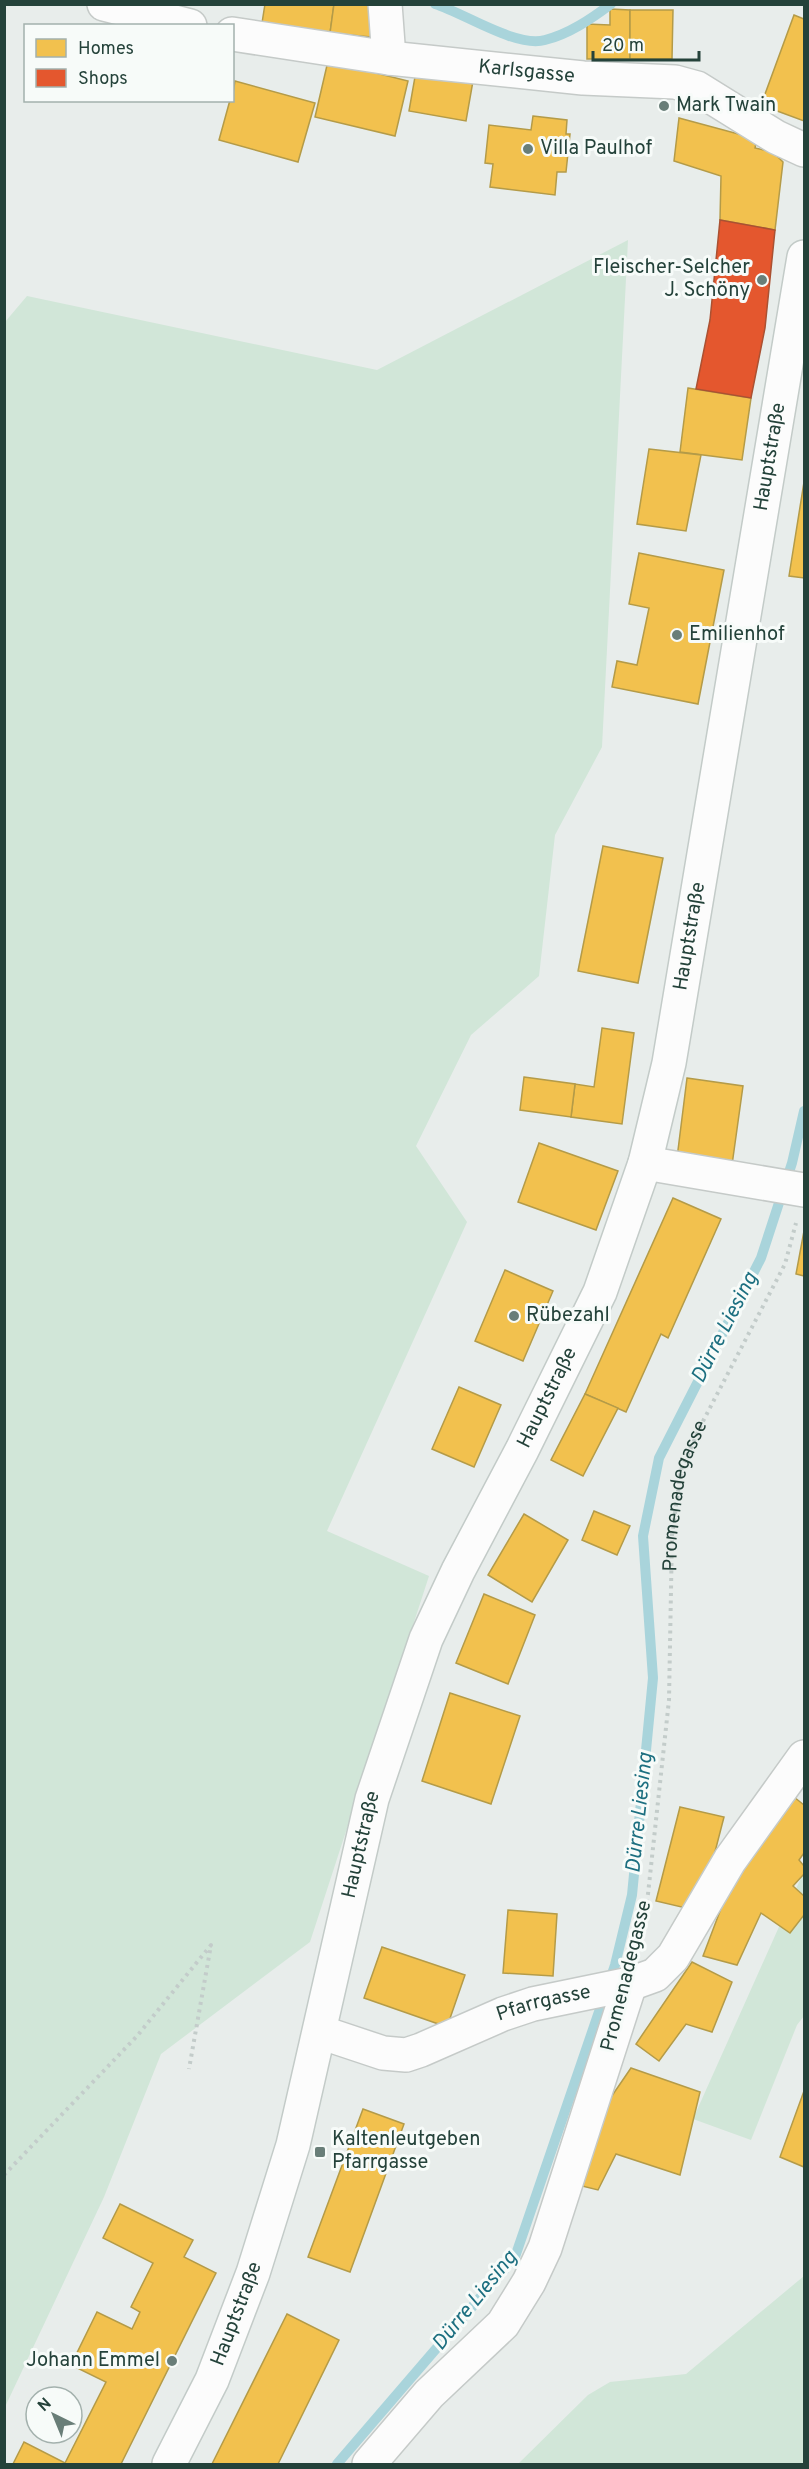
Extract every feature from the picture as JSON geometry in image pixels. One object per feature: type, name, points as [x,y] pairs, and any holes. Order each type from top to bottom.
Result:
[{"type":"main road","points":[[104,4],[182,24]]},
{"type":"main road","points":[[385,5],[389,58]]},
{"type":"main road","name":"Karlsgasse","points":[[234,34],[389,58],[583,78],[675,82],[698,88],[776,137],[804,150]]},
{"type":"main road","name":"Hauptstraße","points":[[169,2464],[212,2380],[253,2273],[293,2145],[321,2032],[372,1799],[426,1639],[458,1571],[600,1292],[645,1163],[671,1051],[804,257]]},
{"type":"main road","points":[[645,1163],[804,1190]]},
{"type":"main road","name":"Pfarrgasse","points":[[321,2032],[383,2053],[406,2055],[503,2014],[583,1993],[630,1984],[656,1975],[668,1964],[730,1860],[804,1757]]},
{"type":"main road","name":"Promenadegasse","points":[[369,2464],[429,2394],[503,2324],[529,2282],[544,2248],[630,1984]]},
{"type":"path","name":"Promenadegasse","points":[[630,1984],[648,1894],[669,1700],[672,1535],[681,1470],[701,1425],[785,1264],[804,1190]]},
{"type":"path","points":[[4,2175],[137,2036],[211,1945],[189,2069]]},
{"type":"green space","points":[[628,240],[602,747],[555,835],[539,976],[471,1035],[416,1146],[467,1222],[327,1531],[429,1576],[310,1942],[161,2054],[104,2197],[5,2407],[5,322],[27,296],[377,370]]},
{"type":"green space","points":[[804,1871],[804,2016],[797,2025],[751,2140],[693,2119]]},
{"type":"green space","points":[[804,2276],[804,2464],[518,2464],[588,2395],[610,2382],[686,2374]]},
{"type":"building: Homes","points":[[265,4],[334,4],[330,33],[262,23]]},
{"type":"building: Homes","points":[[334,4],[372,4],[371,37],[330,33]]},
{"type":"building: Homes","points":[[610,9],[630,10],[630,59],[587,59],[587,24],[610,25]]},
{"type":"building: Homes","points":[[630,10],[673,10],[672,59],[630,59]]},
{"type":"building: Homes","points":[[794,15],[804,19],[804,121],[761,105]]},
{"type":"building: Homes","points":[[328,61],[408,81],[395,136],[315,117]]},
{"type":"building: Homes","points":[[416,71],[473,81],[466,121],[409,111]]},
{"type":"building: Homes","points":[[235,81],[315,103],[298,162],[219,140],[229,102],[234,102]]},
{"type":"building: Homes","name":"Villa Paulhof","points":[[533,116],[567,120],[566,134],[570,134],[566,172],[557,172],[555,195],[490,187],[493,164],[485,163],[489,125],[531,130]]},
{"type":"building: Homes","points":[[679,118],[757,139],[755,148],[773,152],[783,162],[775,230],[720,220],[721,176],[674,161]]},
{"type":"building: Homes","points":[[688,388],[751,398],[742,460],[680,452]]},
{"type":"building: Homes","points":[[649,449],[701,455],[686,531],[637,524]]},
{"type":"building: Homes","points":[[804,482],[804,578],[789,576]]},
{"type":"building: Homes","name":"Emilienhof","points":[[639,553],[724,570],[698,704],[612,687],[617,661],[637,665],[649,608],[629,604]]},
{"type":"building: Homes","points":[[603,846],[663,858],[638,983],[578,971]]},
{"type":"building: Homes","points":[[602,1028],[634,1033],[622,1124],[571,1117],[575,1084],[594,1087]]},
{"type":"building: Homes","points":[[524,1077],[575,1084],[571,1117],[520,1110]]},
{"type":"building: Homes","points":[[687,1078],[743,1086],[732,1165],[677,1158]]},
{"type":"building: Homes","points":[[539,1143],[618,1171],[596,1230],[518,1202]]},
{"type":"building: Homes","points":[[673,1198],[721,1219],[668,1338],[661,1334],[626,1412],[585,1394]]},
{"type":"building: Homes","points":[[804,1231],[804,1276],[796,1274]]},
{"type":"building: Homes","name":"Rübezahl","points":[[505,1270],[553,1291],[523,1361],[475,1341]]},
{"type":"building: Homes","points":[[459,1387],[501,1405],[474,1467],[432,1449]]},
{"type":"building: Homes","points":[[585,1394],[618,1408],[583,1476],[551,1460]]},
{"type":"building: Homes","points":[[594,1511],[630,1526],[617,1555],[582,1540]]},
{"type":"building: Homes","points":[[524,1514],[568,1540],[532,1602],[488,1575]]},
{"type":"building: Homes","points":[[484,1594],[535,1615],[508,1684],[456,1663]]},
{"type":"building: Homes","points":[[450,1693],[520,1716],[491,1804],[422,1781]]},
{"type":"building: Homes","points":[[794,1797],[804,1805],[804,1853],[799,1860],[804,1866],[804,1874],[793,1886],[804,1896],[804,1915],[790,1933],[761,1913],[737,1965],[703,1956],[731,1882]]},
{"type":"building: Homes","points":[[680,1807],[724,1817],[709,1875],[690,1909],[656,1901]]},
{"type":"building: Homes","points":[[508,1910],[557,1914],[553,1976],[503,1973]]},
{"type":"building: Homes","points":[[382,1947],[465,1975],[447,2027],[364,1998]]},
{"type":"building: Homes","points":[[692,1962],[732,1982],[712,2032],[686,2024],[659,2061],[636,2044]]},
{"type":"building: Homes","points":[[631,2068],[700,2092],[680,2175],[616,2154],[598,2190],[574,2184],[596,2119]]},
{"type":"building: Homes","points":[[804,2091],[804,2167],[780,2157]]},
{"type":"building: Homes","points":[[363,2109],[404,2124],[350,2272],[308,2257]]},
{"type":"building: Homes","points":[[120,2204],[193,2240],[184,2257],[216,2273],[121,2464],[13,2464],[24,2442],[24,2445],[30,2445],[65,2463],[74,2445],[84,2445],[84,2425],[106,2382],[71,2365],[97,2312],[132,2329],[140,2312],[131,2307],[153,2263],[103,2238]]},
{"type":"building: Homes","points":[[287,2314],[339,2340],[278,2464],[212,2464]]},
{"type":"building: Shops","points":[[720,220],[775,230],[765,328],[751,398],[696,389],[710,320]]},
{"type":"waterway","points":[[435,4],[505,34],[533,41],[545,40],[571,30],[611,4]]},
{"type":"waterway","name":"Dürre Liesing","points":[[337,2464],[515,2257],[615,1965],[632,1895],[653,1678],[643,1536],[659,1458],[761,1258],[792,1163],[804,1111]]},
{"type":"place","name":"Mark Twain","points":[[664,106]]},
{"type":"place","name":"Villa Paulhof","points":[[528,149]]},
{"type":"place","name":"Fleischer-Selcher J. Schöny","points":[[762,280]]},
{"type":"place","name":"Emilienhof","points":[[677,635]]},
{"type":"place","name":"Rübezahl","points":[[514,1316]]},
{"type":"place","name":"Kaltenleutgeben Pfarrgasse","points":[[320,2152]]},
{"type":"place","name":"Johann Emmel","points":[[172,2361]]}]
